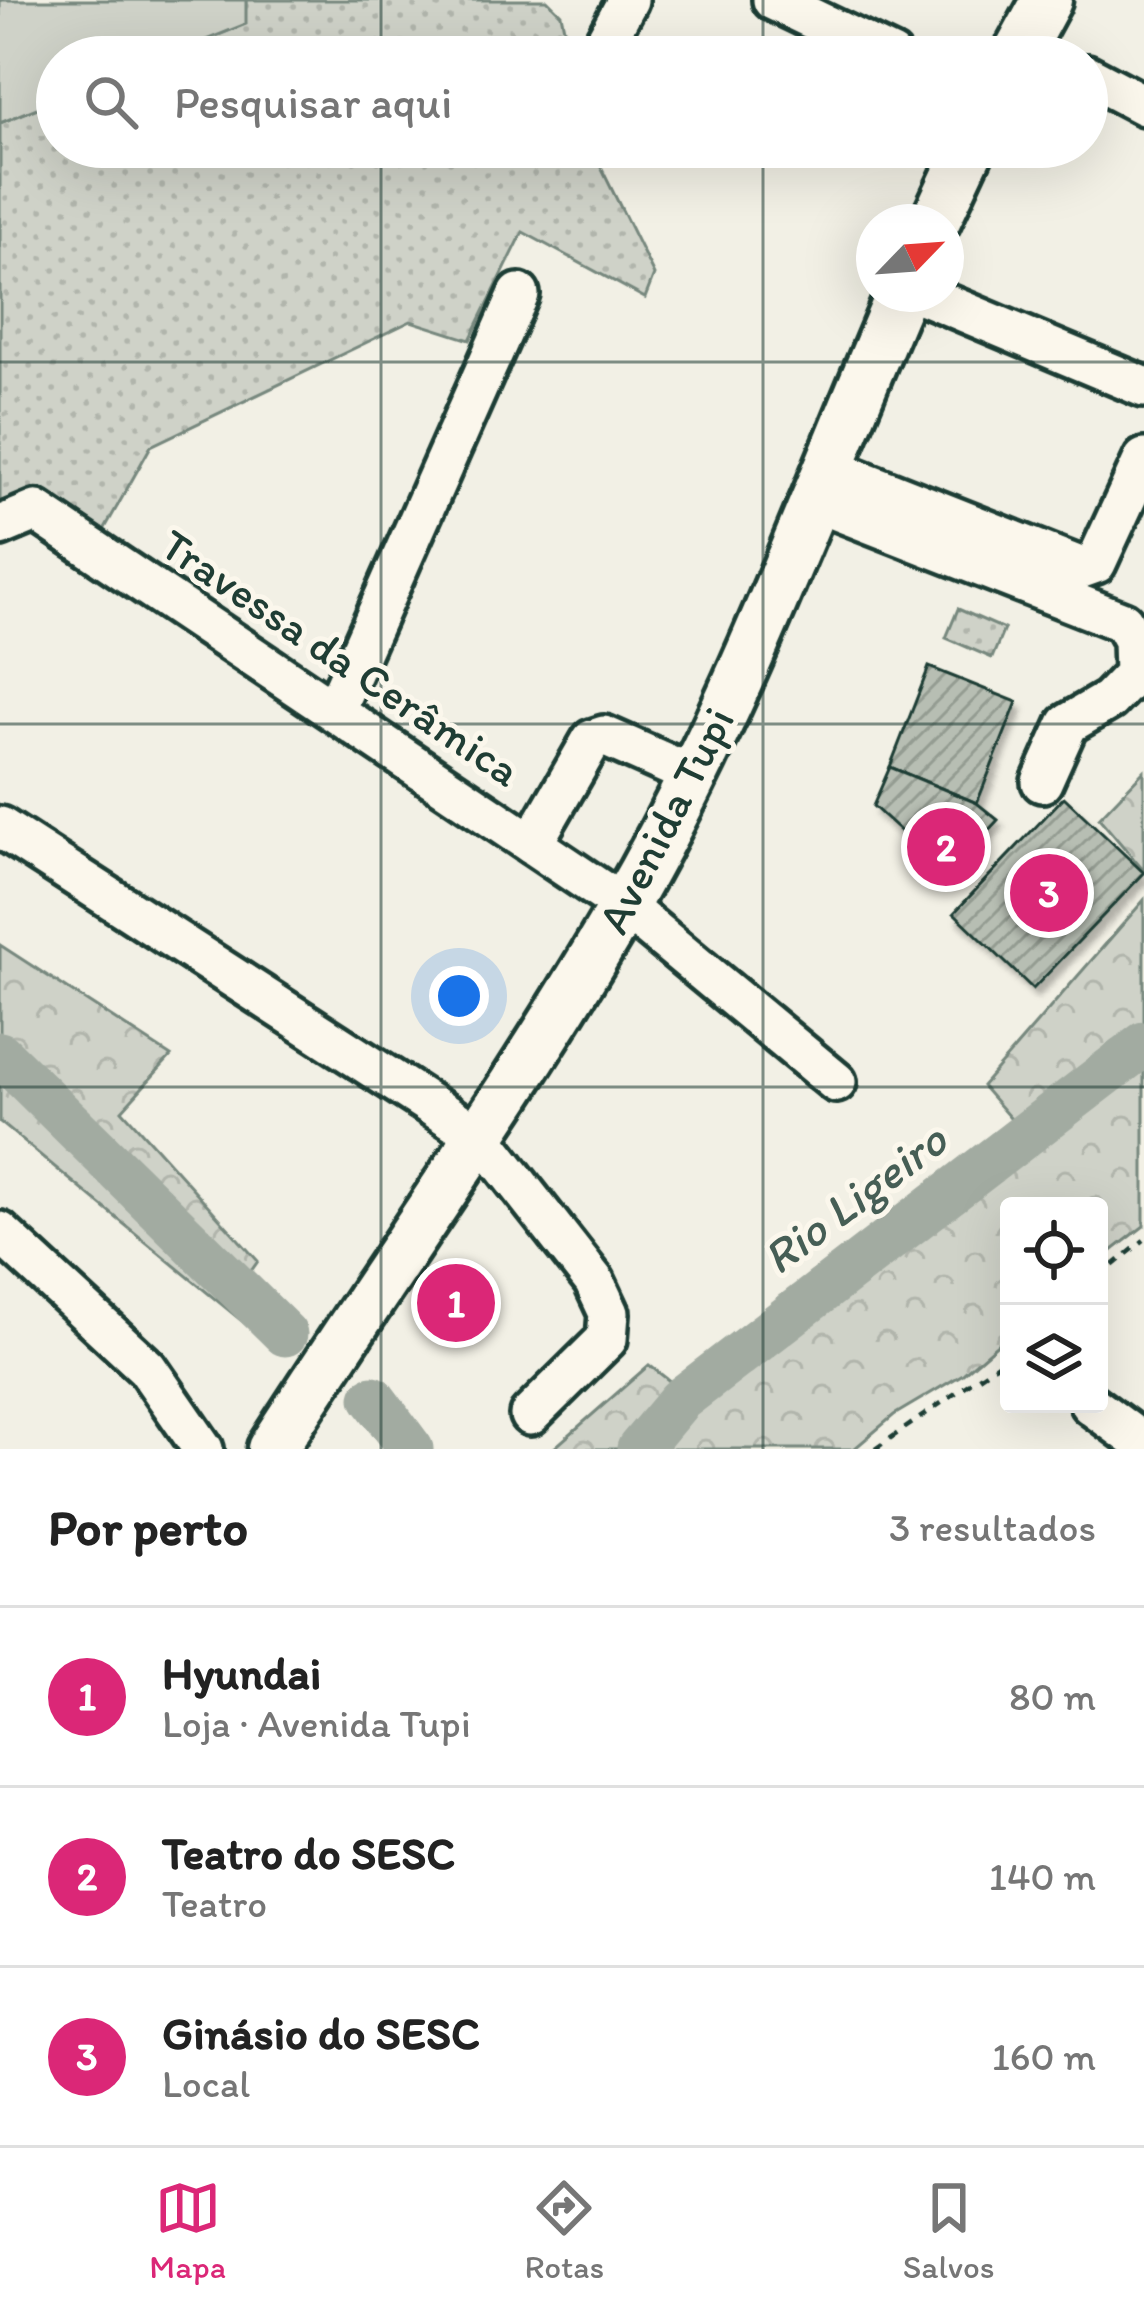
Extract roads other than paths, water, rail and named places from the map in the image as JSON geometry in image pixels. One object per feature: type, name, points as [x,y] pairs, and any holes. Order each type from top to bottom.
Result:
[{"type":"main road","points":[[1035,36],[1047,0]]},
{"type":"main road","points":[[943,204],[960,168]]},
{"type":"main road","name":"Avenida Tupi","points":[[272,1449],[361,1309],[482,1138],[624,906],[694,776],[893,312]]},
{"type":"main road","name":"Avenida Tupi","points":[[236,1449],[361,1309]]},
{"type":"street","points":[[608,36],[628,0]]},
{"type":"street","points":[[773,0],[848,36]]},
{"type":"street","points":[[1108,86],[1144,105]]},
{"type":"street","points":[[335,710],[519,294]]},
{"type":"street","points":[[964,312],[1144,387]]},
{"type":"street","points":[[821,484],[1082,568],[1096,563],[1144,459]]},
{"type":"street","points":[[821,484],[1123,622],[1133,640],[1134,674],[1109,700],[1068,724],[1042,782]]},
{"type":"street","name":"Travessa da Cerâmica","points":[[0,526],[36,511],[624,906],[836,1082]]},
{"type":"street","points":[[532,844],[592,740],[604,736],[694,776]]},
{"type":"street","points":[[0,827],[482,1138],[594,1281],[609,1313],[607,1339],[530,1415]]},
{"type":"street","points":[[0,1232],[147,1368],[203,1449]]},
{"type":"street","points":[[1102,1413],[1144,1444]]},
{"type":"waterway","name":"Rio Ligeiro","points":[[639,1449],[680,1400],[1144,1044]]},
{"type":"waterway","name":"Rio Ligeiro","points":[[0,1054],[285,1334]]},
{"type":"waterway","name":"Rio Ligeiro","points":[[373,1398],[411,1449]]},
{"type":"place","name":"Teatro do SESC","points":[[946,847]]},
{"type":"place","name":"Ginásio do SESC","points":[[1049,893]]},
{"type":"place","name":"Hyundai","points":[[456,1303]]}]
